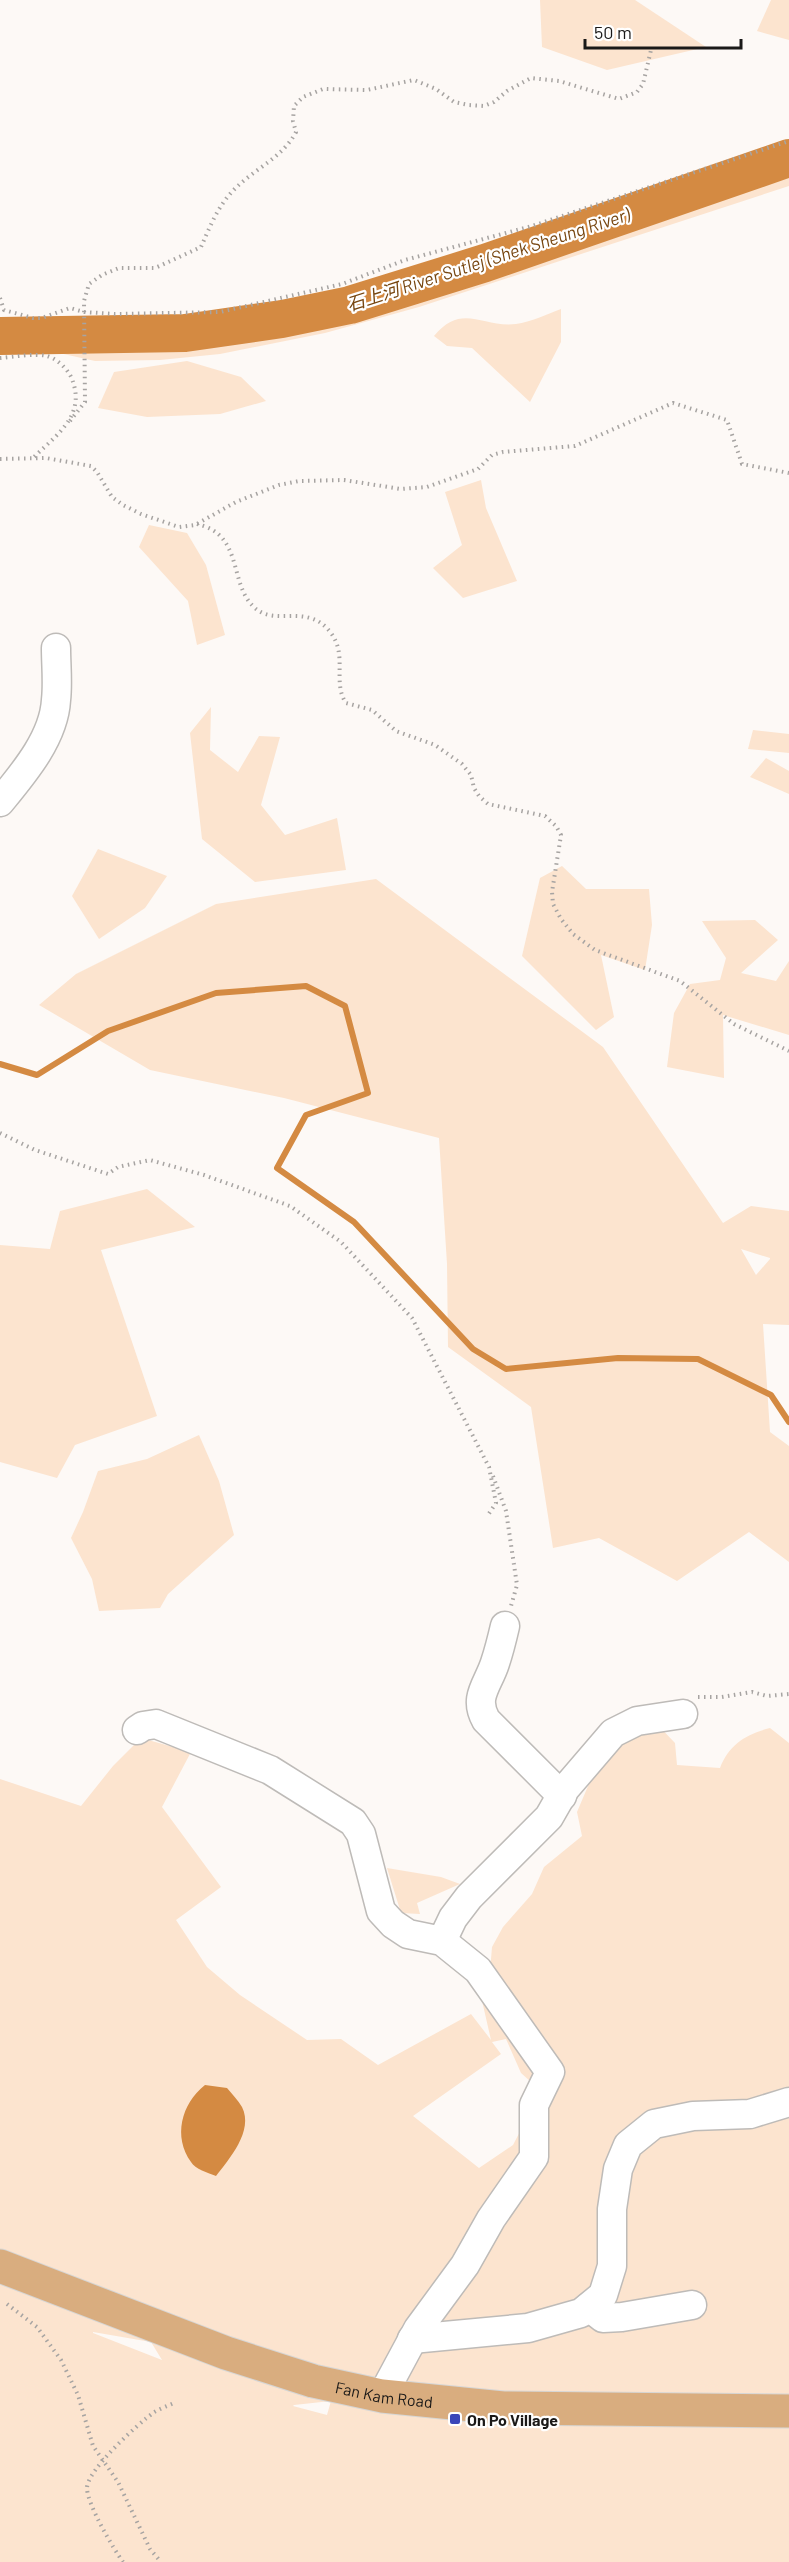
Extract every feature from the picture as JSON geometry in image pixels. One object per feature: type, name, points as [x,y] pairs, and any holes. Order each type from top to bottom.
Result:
[{"type":"main road","name":"Fan Kam Road","points":[[0,2266],[283,2372],[382,2396],[503,2408],[789,2411]]},
{"type":"lane","points":[[0,802],[22,776],[50,729],[56,702],[56,648]]},
{"type":"lane","points":[[505,1626],[494,1665],[480,1695],[481,1711],[486,1720],[562,1796]]},
{"type":"lane","points":[[442,1941],[453,1918],[470,1897],[549,1817],[565,1789],[613,1733],[637,1721],[683,1714]]},
{"type":"lane","points":[[137,1730],[156,1724],[270,1770],[353,1822],[361,1834],[381,1911],[393,1924],[408,1934],[442,1941],[478,1970],[550,2072],[534,2105],[534,2157],[490,2219],[465,2265],[412,2339],[382,2396]]},
{"type":"lane","points":[[412,2339],[528,2328],[581,2313],[603,2295],[612,2266],[612,2210],[618,2169],[628,2145],[654,2124],[693,2116],[750,2114],[789,2102]]},
{"type":"lane","points":[[589,2307],[603,2318],[622,2318],[692,2305]]},
{"type":"path","points":[[32,459],[70,421],[85,402],[84,312],[85,295],[89,284],[118,268],[155,268],[201,247],[214,219],[230,194],[261,166],[288,147],[296,132],[293,121],[294,106],[303,97],[323,89],[367,90],[414,80],[436,88],[454,102],[484,106],[531,78],[559,81],[619,99],[637,92],[642,84],[651,50]]},
{"type":"path","points":[[0,298],[4,310],[33,318],[42,318],[70,308],[84,312],[115,314],[220,312],[342,284],[405,260],[532,226],[789,141]]},
{"type":"path","points":[[0,358],[46,356],[59,363],[71,375],[77,393],[74,413],[70,421]]},
{"type":"path","points":[[0,459],[46,458],[90,466],[97,472],[112,497],[123,505],[179,527],[197,524],[236,502],[279,485],[299,481],[344,480],[401,489],[426,487],[478,469],[492,455],[575,446],[674,403],[727,420],[742,464],[789,473]]},
{"type":"path","points":[[197,524],[217,532],[223,540],[231,553],[241,587],[256,610],[269,616],[297,615],[314,619],[328,630],[336,641],[340,654],[341,695],[346,703],[372,710],[396,731],[435,745],[462,764],[471,775],[479,796],[488,804],[545,816],[556,826],[561,835],[552,892],[553,904],[561,920],[573,934],[595,950],[680,981],[734,1024],[789,1051]]},
{"type":"path","points":[[0,1133],[36,1150],[108,1174],[118,1167],[150,1160],[204,1175],[290,1206],[341,1242],[412,1318],[489,1467],[506,1511],[518,1585],[505,1626]]},
{"type":"path","points":[[488,1515],[496,1503],[489,1467]]},
{"type":"path","points":[[683,1714],[684,1698],[722,1697],[752,1692],[767,1696],[789,1694]]},
{"type":"path","points":[[7,2304],[37,2327],[61,2360],[78,2395],[89,2436],[118,2482],[150,2549],[161,2562]]},
{"type":"path","points":[[123,2562],[104,2530],[87,2488],[91,2473],[138,2425],[156,2411],[174,2403]]},
{"type":"shaded area","points":[[540,0],[635,0],[706,47],[607,70],[542,47]]},
{"type":"shaded area","points":[[771,0],[789,0],[789,40],[757,31]]},
{"type":"shaded area","points":[[789,146],[789,186],[419,307],[325,333],[220,354],[160,360],[95,361],[50,351],[0,352],[0,320],[167,322],[235,317],[344,291],[522,235]]},
{"type":"shaded area","points":[[561,309],[561,342],[530,402],[472,348],[447,346],[434,336],[444,326],[463,318],[516,324]]},
{"type":"shaded area","points":[[187,361],[241,377],[266,401],[220,414],[147,417],[98,408],[114,372]]},
{"type":"shaded area","points":[[481,480],[486,508],[517,581],[463,598],[433,568],[462,545],[445,492]]},
{"type":"shaded area","points":[[149,525],[187,533],[206,565],[225,635],[197,645],[188,601],[139,547]]},
{"type":"shaded area","points":[[211,707],[210,750],[238,772],[259,736],[280,737],[261,805],[285,835],[337,818],[346,870],[255,882],[202,839],[190,733]]},
{"type":"shaded area","points":[[753,730],[789,734],[789,753],[748,749]]},
{"type":"shaded area","points":[[766,758],[789,771],[789,794],[750,777]]},
{"type":"shaded area","points":[[98,849],[167,876],[145,908],[99,939],[72,896]]},
{"type":"shaded area","points":[[562,866],[586,889],[649,889],[652,925],[645,970],[601,955],[614,1017],[596,1030],[522,956],[540,878]]},
{"type":"shaded area","points":[[376,879],[603,1047],[723,1223],[751,1206],[789,1211],[789,1325],[763,1324],[770,1432],[789,1446],[789,1562],[749,1532],[677,1581],[599,1538],[553,1548],[531,1407],[448,1347],[447,1264],[439,1138],[284,1098],[150,1070],[39,1005],[76,974],[216,904]],"holes":[[[741,1249],[770,1258],[756,1275]]]},
{"type":"shaded area","points":[[755,920],[778,940],[741,973],[776,981],[789,961],[789,1035],[723,1015],[724,1078],[667,1067],[674,1013],[690,984],[720,980],[726,958],[702,921]]},
{"type":"shaded area","points":[[147,1189],[195,1227],[101,1250],[157,1416],[75,1445],[57,1478],[0,1462],[0,1245],[50,1249],[60,1211]]},
{"type":"shaded area","points":[[199,1435],[219,1481],[234,1535],[168,1594],[160,1608],[99,1611],[92,1579],[71,1538],[98,1471],[147,1459]]},
{"type":"shaded area","points":[[654,1721],[675,1743],[677,1765],[720,1768],[728,1752],[740,1741],[770,1728],[789,1743],[789,2562],[0,2562],[0,1779],[81,1806],[113,1766],[141,1738],[191,1752],[162,1807],[221,1887],[176,1920],[207,1967],[240,1995],[307,2040],[341,2039],[378,2065],[471,2014],[491,2040],[480,1992],[490,1971],[492,1947],[503,1927],[532,1894],[544,1867],[582,1836],[577,1812],[602,1753]],"holes":[[[506,2039],[521,2073],[541,2091],[513,2145],[479,2168],[413,2116],[501,2054],[492,2042]],[[93,2333],[151,2342],[162,2360]],[[331,2401],[327,2415],[294,2405]]]},
{"type":"shaded area","points":[[387,1868],[441,1877],[460,1884],[417,1903],[420,1914],[401,1913]]},
{"type":"shaded area","points":[[205,2085],[227,2088],[242,2107],[245,2116],[245,2126],[238,2144],[216,2176],[202,2171],[193,2164],[182,2142],[182,2121],[185,2111]]},
{"type":"waterway","name":"石上河 River Sutlej (Shek Sheung River)","points":[[0,336],[185,333],[282,319],[350,305],[485,263],[789,158]]},
{"type":"waterway","points":[[0,1064],[37,1075],[108,1031],[216,993],[306,986],[345,1006],[368,1093],[306,1115],[277,1168],[354,1222],[473,1349],[506,1369],[618,1358],[698,1359],[771,1395],[789,1422]]},
{"type":"place","name":"On Po Village","points":[[455,2419]]}]
